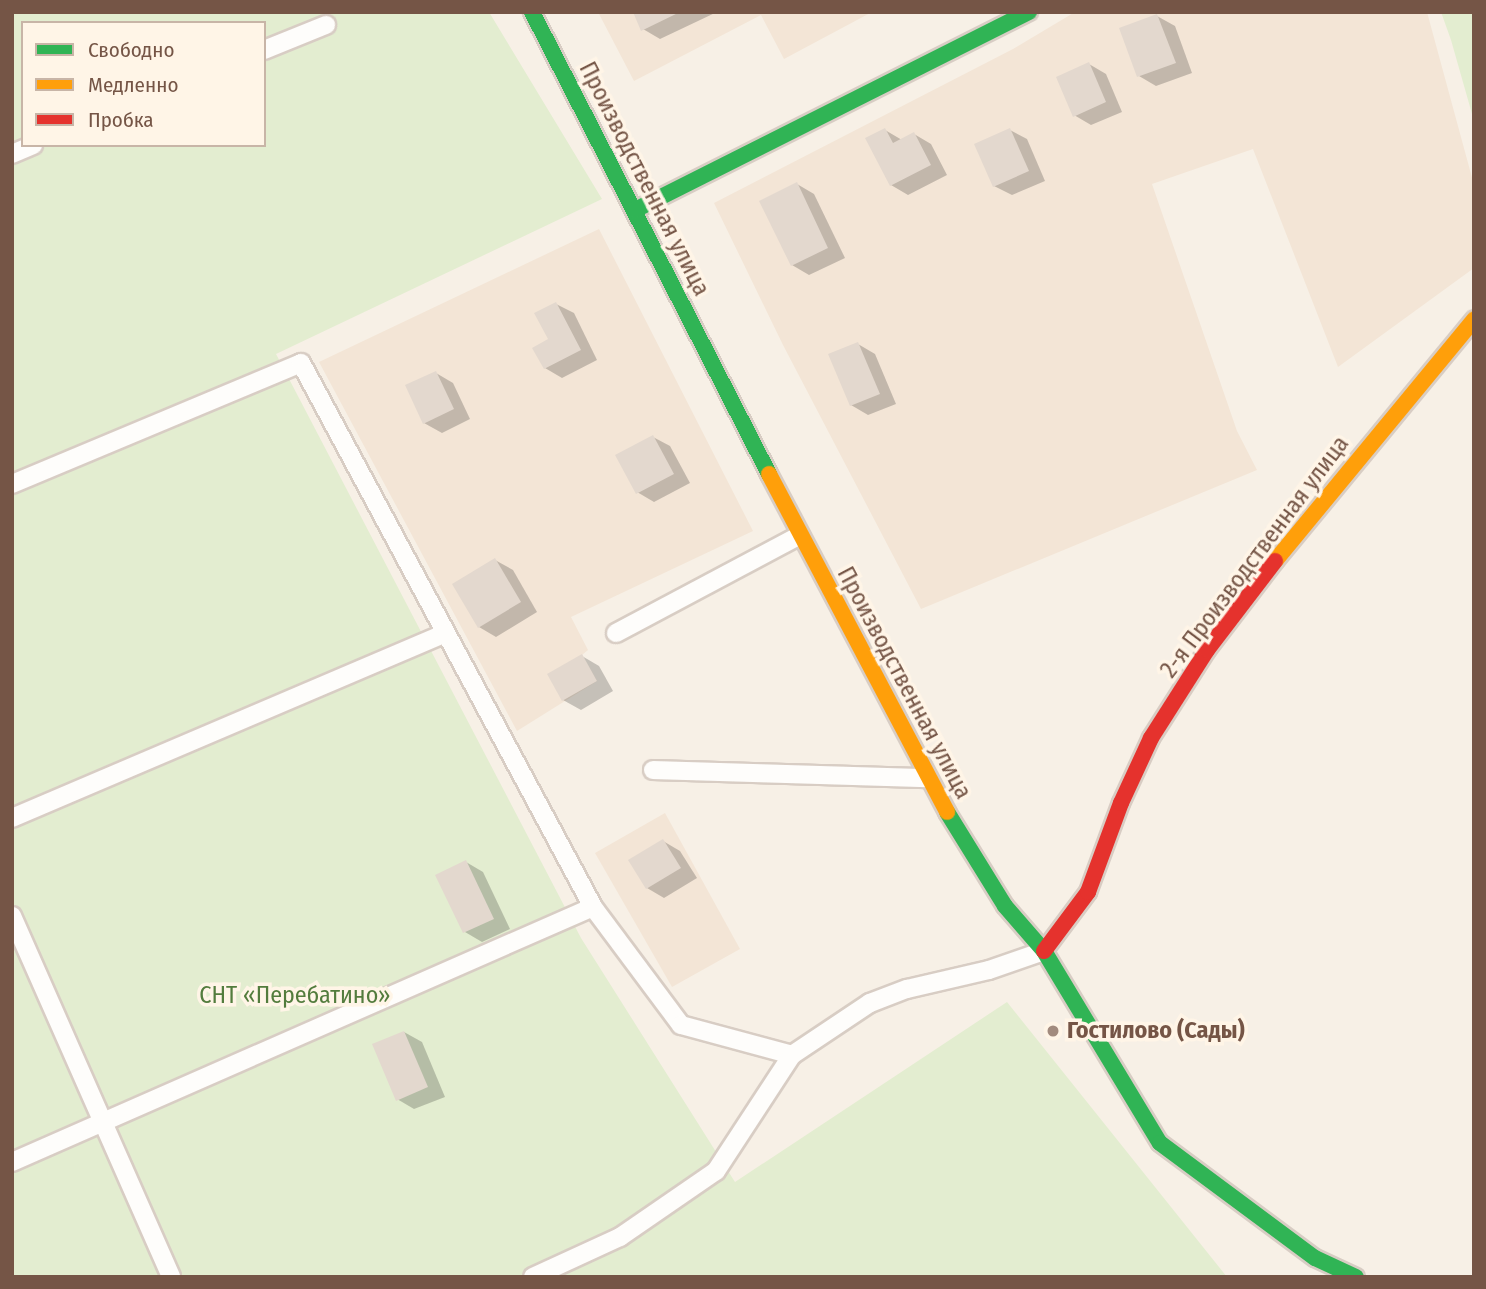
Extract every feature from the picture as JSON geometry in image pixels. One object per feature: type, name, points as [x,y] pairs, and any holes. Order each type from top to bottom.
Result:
[{"type":"street","name":"Производственная улица","points":[[532,12],[800,535],[928,778],[1005,906],[1044,951],[1160,1143],[1315,1258],[1356,1277]]},
{"type":"street","points":[[635,210],[1029,12]]},
{"type":"street","name":"2-я Производственная улица","points":[[1044,951],[1088,892],[1121,803],[1151,737],[1207,650],[1287,545],[1474,320]]},
{"type":"lane","points":[[266,49],[326,25]]},
{"type":"lane","points":[[12,484],[301,363],[593,907],[681,1025],[792,1055]]},
{"type":"lane","points":[[615,633],[800,535]]},
{"type":"lane","points":[[12,818],[445,633]]},
{"type":"lane","points":[[653,770],[928,778]]},
{"type":"lane","points":[[12,1161],[593,907]]},
{"type":"lane","points":[[12,916],[171,1277]]},
{"type":"lane","points":[[533,1277],[620,1237],[716,1171],[792,1055],[870,1003],[907,989],[989,970],[1044,951]]},
{"type":"shaded area","points":[[598,12],[872,12],[784,59],[761,15],[634,81]]},
{"type":"shaded area","points":[[1075,12],[1427,12],[1474,185],[1474,268],[1338,367],[1253,149],[1152,184],[1237,431],[1257,470],[921,609],[783,345],[714,203],[1013,49]]},
{"type":"shaded area","points":[[599,229],[753,531],[571,617],[588,650],[582,655],[597,681],[517,731],[319,362]]},
{"type":"shaded area","points":[[665,813],[740,949],[672,987],[595,853]]},
{"type":"green space","name":"СНТ «Перебатино»","points":[[12,12],[489,12],[602,199],[276,354],[581,938],[735,1182],[1007,1002],[1227,1277],[12,1277]]},
{"type":"green space","points":[[1441,12],[1474,12],[1474,121],[1451,40]]},
{"type":"building","points":[[633,12],[680,12],[641,31]]},
{"type":"building","points":[[1157,14],[1176,63],[1137,77],[1119,28]]},
{"type":"building","points":[[1089,62],[1106,102],[1073,117],[1056,77]]},
{"type":"building","points":[[885,128],[893,143],[914,132],[931,165],[890,186],[865,138]]},
{"type":"building","points":[[1010,128],[1029,171],[993,187],[974,144]]},
{"type":"building","points":[[797,182],[828,248],[791,266],[759,201]]},
{"type":"building","points":[[556,302],[581,350],[544,369],[532,348],[548,339],[534,313]]},
{"type":"building","points":[[858,342],[880,394],[850,406],[828,354]]},
{"type":"building","points":[[436,371],[454,409],[423,424],[405,385]]},
{"type":"building","points":[[653,435],[674,474],[636,494],[615,455]]},
{"type":"building","points":[[495,558],[521,602],[478,628],[452,584]]},
{"type":"building","points":[[582,654],[597,681],[562,701],[547,674]]},
{"type":"building","points":[[663,839],[681,868],[646,889],[628,860]]},
{"type":"building","points":[[466,860],[494,919],[463,933],[435,875]]},
{"type":"building","points":[[404,1031],[428,1087],[396,1101],[372,1044]]},
{"type":"traffic: fast","points":[[532,12],[769,474]]},
{"type":"traffic: fast","points":[[635,210],[1029,12]]},
{"type":"traffic: fast","points":[[947,812],[1005,906],[1044,951],[1160,1143],[1315,1258],[1356,1277]]},
{"type":"traffic: slow","points":[[1275,561],[1474,320]]},
{"type":"traffic: slow","points":[[769,474],[947,812]]},
{"type":"traffic: jam","points":[[1044,951],[1088,892],[1121,803],[1151,738],[1207,650],[1275,561]]},
{"type":"place","name":"Гостилово (Сады)","points":[[1053,1031]]}]
